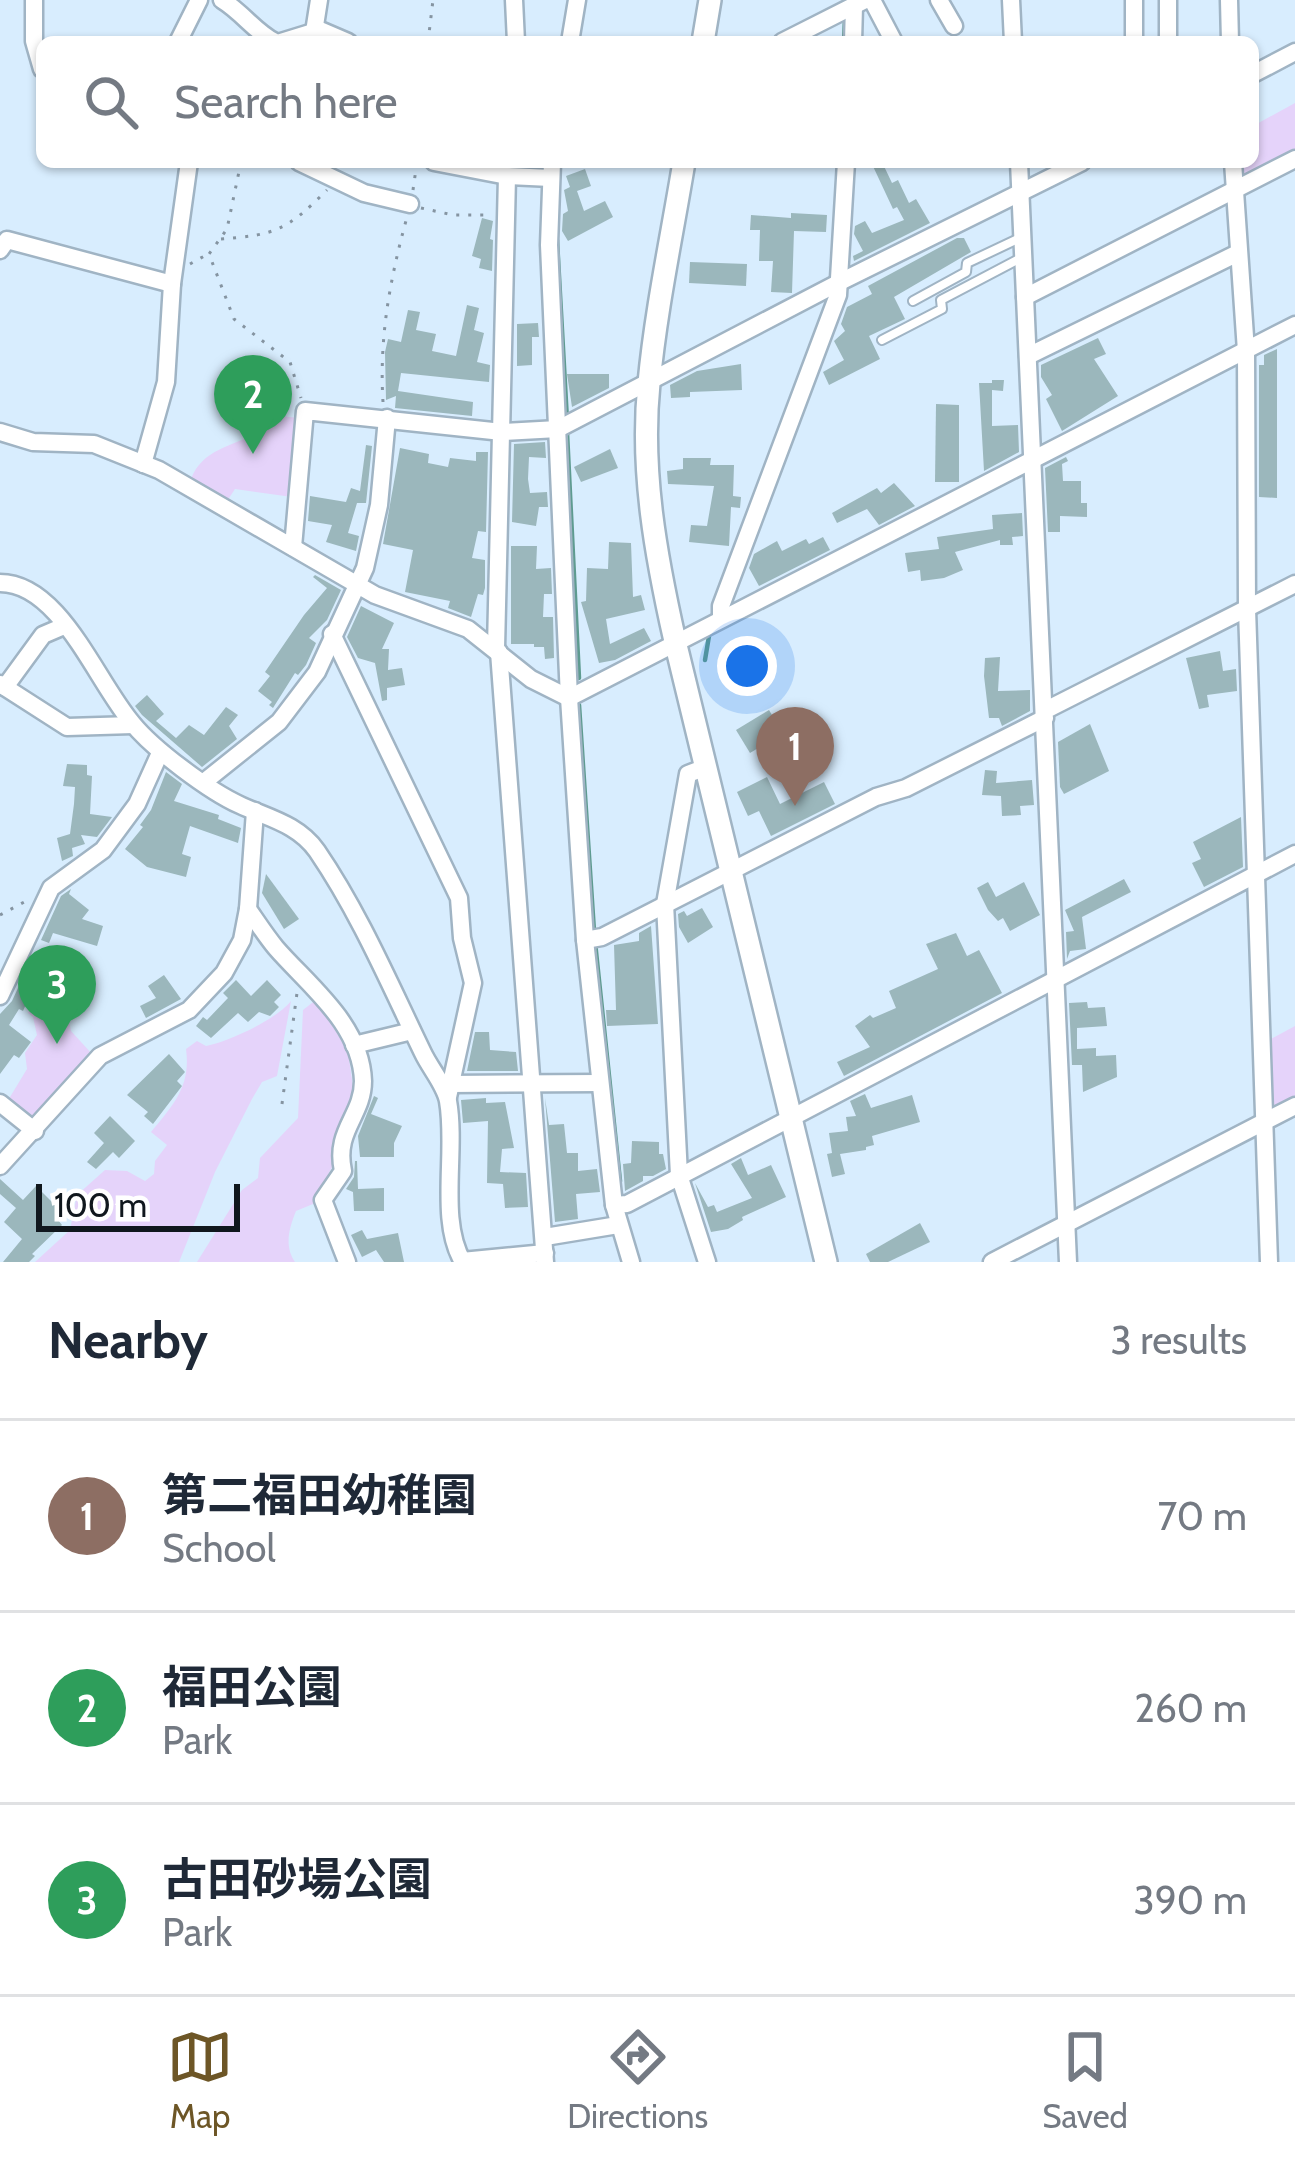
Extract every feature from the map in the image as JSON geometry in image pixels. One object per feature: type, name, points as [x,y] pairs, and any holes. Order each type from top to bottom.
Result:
[{"type":"street","points":[[34,0],[36,48]]},
{"type":"street","points":[[181,36],[200,0]]},
{"type":"street","points":[[223,0],[264,36]]},
{"type":"street","points":[[314,32],[319,0]]},
{"type":"street","points":[[514,0],[516,36]]},
{"type":"street","points":[[571,36],[577,0]]},
{"type":"street","points":[[704,36],[710,0]]},
{"type":"street","points":[[939,0],[954,26]]},
{"type":"street","points":[[1011,0],[1013,36]]},
{"type":"street","points":[[1134,0],[1134,36]]},
{"type":"street","points":[[1168,0],[1168,36]]},
{"type":"street","points":[[1229,0],[1229,36]]},
{"type":"street","points":[[795,36],[858,7],[888,36]]},
{"type":"street","points":[[300,36],[320,31],[333,36]]},
{"type":"street","points":[[1259,71],[1295,52]]},
{"type":"street","points":[[1025,297],[1295,159]]},
{"type":"street","points":[[143,464],[166,382],[172,284],[188,168]]},
{"type":"street","points":[[312,168],[364,193],[410,204]]},
{"type":"street","points":[[465,168],[507,176],[551,170],[548,245],[564,427],[569,698],[600,1082],[620,1205],[618,1225],[631,1262]]},
{"type":"street","points":[[683,168],[649,383],[649,493],[659,571],[826,1262]]},
{"type":"street","points":[[714,622],[838,296],[846,168]]},
{"type":"street","points":[[1018,168],[1068,1262]]},
{"type":"street","points":[[293,547],[305,411],[502,432],[564,427],[836,284],[1071,168]]},
{"type":"street","points":[[1233,168],[1246,351],[1247,609],[1269,1262]]},
{"type":"street","points":[[507,176],[498,650],[545,1251]]},
{"type":"street","points":[[0,250],[7,240],[172,284]]},
{"type":"street","points":[[1028,356],[1236,254]]},
{"type":"street","points":[[569,698],[1295,326]]},
{"type":"street","points":[[204,782],[293,707],[317,672],[358,586],[379,505],[387,418]]},
{"type":"street","points":[[0,432],[34,442],[94,444],[190,485],[358,586],[468,628],[531,680],[569,698]]},
{"type":"street","points":[[0,583],[25,586],[40,594],[133,725],[160,753],[238,805],[302,834],[316,849],[449,1090]]},
{"type":"street","points":[[591,939],[876,796],[906,788],[1295,584]]},
{"type":"street","points":[[64,626],[43,635],[3,685],[67,727],[133,725]]},
{"type":"street","points":[[332,634],[459,898],[473,983],[449,1090],[449,1230],[462,1261],[545,1251],[618,1225]]},
{"type":"street","points":[[0,996],[51,888],[103,850],[137,804],[160,753]]},
{"type":"street","points":[[706,767],[688,773],[662,906],[676,1177],[706,1262]]},
{"type":"street","points":[[0,1166],[100,1056],[189,1010],[206,996],[242,940],[255,811]]},
{"type":"street","points":[[620,1205],[1257,879],[1295,854]]},
{"type":"street","points":[[248,909],[277,949],[314,985],[354,1045],[363,1082],[342,1137],[343,1171],[323,1200],[347,1262]]},
{"type":"street","points":[[354,1045],[412,1030]]},
{"type":"street","points":[[449,1090],[529,1081],[600,1082]]},
{"type":"street","points":[[0,1103],[35,1131]]},
{"type":"street","points":[[992,1262],[1295,1106]]},
{"type":"lane","points":[[913,301],[966,272],[967,263],[1019,248]]},
{"type":"lane","points":[[882,340],[942,309],[941,300],[1019,248]]},
{"type":"path","points":[[429,36],[433,0]]},
{"type":"path","points":[[240,168],[227,229],[209,254],[234,319],[290,362],[305,411]]},
{"type":"path","points":[[387,418],[382,400],[383,325],[416,168]]},
{"type":"path","points":[[220,239],[269,235],[283,228],[337,180]]},
{"type":"path","points":[[410,204],[453,215],[509,216]]},
{"type":"path","points":[[0,915],[51,888]]},
{"type":"path","points":[[282,1104],[297,990]]},
{"type":"shaded area","points":[[1295,103],[1295,152],[1239,181],[1239,168],[1259,168],[1259,123]]},
{"type":"shaded area","points":[[278,416],[301,418],[292,497],[235,489],[227,501],[191,479],[208,457],[257,433]]},
{"type":"shaded area","points":[[52,966],[59,971],[71,1031],[92,1054],[42,1118],[29,1120],[7,1102],[27,1069],[25,1053],[37,1035],[28,1013]]},
{"type":"shaded area","points":[[317,999],[348,1052],[354,1093],[338,1127],[332,1167],[313,1204],[293,1217],[289,1243],[295,1262],[197,1262],[242,1190],[258,1178],[260,1158],[298,1118],[303,1010]]},
{"type":"shaded area","points":[[291,1001],[277,1076],[262,1082],[252,1099],[215,1172],[179,1262],[35,1262],[70,1230],[77,1195],[105,1170],[127,1171],[145,1181],[154,1174],[155,1161],[167,1145],[151,1132],[183,1084],[186,1049],[197,1041],[206,1046],[240,1034]]},
{"type":"shaded area","points":[[1295,1026],[1295,1103],[1269,1110],[1267,1041]]},
{"type":"building","points":[[874,168],[885,168],[892,183],[898,180],[909,203],[916,199],[930,223],[854,261],[853,256],[863,251],[855,226],[865,221],[872,233],[904,220],[897,207],[893,209]]},
{"type":"building","points":[[585,169],[591,186],[577,191],[584,211],[605,201],[613,217],[568,241],[562,231],[563,214],[568,211],[564,190],[570,187],[566,176]]},
{"type":"building","points":[[791,213],[827,215],[826,232],[794,231],[792,293],[771,292],[773,261],[759,261],[760,230],[750,230],[751,215],[791,218]]},
{"type":"building","points":[[482,218],[493,221],[492,271],[479,268],[481,259],[472,256]]},
{"type":"building","points":[[964,238],[971,252],[894,297],[905,319],[869,336],[880,359],[829,385],[823,372],[844,360],[834,341],[845,331],[841,324],[847,307],[872,294],[868,286]]},
{"type":"building","points":[[690,262],[747,264],[746,286],[689,283]]},
{"type":"building","points":[[467,305],[479,308],[474,330],[484,333],[477,362],[490,365],[489,382],[401,373],[398,391],[473,402],[472,416],[395,408],[396,396],[386,400],[385,352],[388,339],[401,342],[408,310],[420,312],[416,330],[436,334],[432,351],[456,356]]},
{"type":"building","points":[[538,323],[539,337],[532,337],[532,365],[517,366],[517,324]]},
{"type":"building","points":[[1098,338],[1106,354],[1094,359],[1118,396],[1062,431],[1046,399],[1052,395],[1041,377],[1041,365]]},
{"type":"building","points":[[1277,349],[1277,498],[1259,497],[1259,365],[1264,365],[1264,355]]},
{"type":"building","points":[[741,364],[742,390],[690,392],[690,397],[671,398],[670,385],[697,371]]},
{"type":"building","points":[[567,374],[609,374],[609,388],[572,407]]},
{"type":"building","points":[[1004,380],[1003,391],[992,390],[992,426],[1018,425],[1019,452],[984,471],[979,383]]},
{"type":"building","points":[[936,404],[959,405],[959,482],[935,482]]},
{"type":"building","points":[[545,442],[546,458],[529,457],[528,479],[530,493],[547,492],[548,507],[539,507],[536,526],[512,522],[514,444]]},
{"type":"building","points":[[366,445],[372,446],[366,503],[357,503],[348,533],[359,536],[356,551],[326,542],[332,525],[308,521],[310,496],[346,502],[351,488],[360,491]]},
{"type":"building","points":[[400,448],[429,454],[428,463],[448,467],[450,458],[476,461],[476,452],[488,452],[486,532],[478,531],[472,558],[485,560],[485,588],[483,595],[478,594],[471,617],[448,608],[450,601],[405,592],[413,550],[383,544]]},
{"type":"building","points":[[610,449],[618,468],[581,482],[574,467]]},
{"type":"building","points":[[1066,457],[1063,481],[1081,481],[1081,503],[1087,503],[1087,517],[1060,516],[1060,532],[1048,532],[1045,468]]},
{"type":"building","points":[[683,458],[711,458],[710,465],[734,465],[733,496],[741,497],[740,508],[731,507],[729,546],[689,542],[691,525],[707,526],[714,486],[668,484],[667,471],[683,469]]},
{"type":"building","points":[[894,483],[915,506],[879,525],[867,509],[837,523],[832,513]]},
{"type":"building","points":[[1022,513],[1023,536],[1012,537],[1013,545],[1000,545],[1000,540],[955,552],[963,570],[944,578],[921,581],[920,570],[908,572],[905,553],[939,549],[937,537],[993,529],[992,515]]},
{"type":"building","points":[[823,537],[830,550],[759,586],[749,568],[754,554],[777,541],[782,551],[806,539],[809,544]]},
{"type":"building","points":[[609,542],[631,543],[633,597],[641,595],[645,610],[606,619],[610,644],[644,628],[651,641],[599,663],[581,602],[586,601],[587,568],[608,569]]},
{"type":"building","points":[[511,546],[537,546],[536,569],[551,568],[552,594],[544,594],[543,617],[553,617],[554,658],[545,659],[544,647],[511,644]]},
{"type":"building","points":[[315,575],[341,590],[327,620],[309,638],[316,643],[306,665],[295,673],[273,708],[258,691],[270,676],[265,672],[327,588]]},
{"type":"building","points":[[361,606],[394,623],[382,649],[389,649],[388,670],[402,668],[405,685],[387,688],[387,700],[382,701],[375,663],[358,658],[347,637]]},
{"type":"building","points":[[1220,651],[1223,671],[1236,669],[1237,691],[1207,695],[1209,707],[1199,709],[1186,658]]},
{"type":"building","points":[[1000,657],[998,691],[1030,690],[1030,711],[1002,726],[999,718],[989,718],[984,676],[985,658]]},
{"type":"building","points":[[147,695],[164,714],[156,721],[176,738],[189,725],[204,735],[226,707],[238,715],[229,726],[237,739],[202,767],[135,706]]},
{"type":"building","points":[[769,710],[783,733],[750,753],[736,730]]},
{"type":"building","points":[[1090,724],[1109,771],[1064,794],[1058,742]]},
{"type":"building","points":[[67,764],[87,765],[87,775],[92,776],[90,814],[112,817],[97,837],[81,835],[85,844],[72,848],[73,856],[62,861],[57,838],[70,834],[75,787],[63,786]]},
{"type":"building","points":[[985,770],[997,771],[996,783],[1032,780],[1034,805],[1020,806],[1021,815],[1002,816],[1001,796],[982,795]]},
{"type":"building","points":[[166,772],[182,784],[174,801],[219,815],[218,819],[241,828],[238,843],[190,826],[182,854],[191,857],[186,877],[147,867],[125,849],[143,827]]},
{"type":"building","points":[[767,777],[780,804],[824,782],[835,804],[771,836],[759,811],[748,816],[737,792]]},
{"type":"building","points":[[1241,817],[1243,867],[1204,887],[1192,863],[1201,859],[1193,842]]},
{"type":"building","points":[[266,874],[299,919],[284,929],[262,893]]},
{"type":"building","points":[[1124,879],[1131,892],[1082,917],[1086,949],[1070,951],[1067,959],[1066,932],[1074,931],[1065,910]]},
{"type":"building","points":[[988,882],[996,897],[1024,882],[1040,915],[1010,931],[1003,918],[998,921],[988,910],[977,888]]},
{"type":"building","points":[[71,889],[69,894],[89,910],[82,919],[103,926],[97,946],[53,933],[49,943],[41,940],[61,896]]},
{"type":"building","points":[[702,908],[713,927],[688,943],[678,914],[684,911],[687,916]]},
{"type":"building","points":[[651,926],[658,1024],[607,1026],[606,1010],[616,1010],[614,945],[639,941],[639,933]]},
{"type":"building","points":[[956,933],[967,956],[979,950],[1002,993],[844,1076],[837,1062],[870,1047],[855,1026],[870,1015],[873,1018],[896,1008],[889,991],[938,969],[926,944]]},
{"type":"building","points":[[39,963],[50,967],[46,978],[39,975],[23,1011],[19,1009],[9,1025],[31,1042],[0,1074],[0,1014],[12,1001],[29,964],[38,967]]},
{"type":"building","points":[[164,975],[181,999],[146,1018],[140,1006],[156,998],[148,986]]},
{"type":"building","points":[[236,980],[251,996],[267,980],[281,995],[274,1002],[279,1007],[270,1016],[259,1012],[248,1022],[238,1013],[211,1038],[196,1026],[228,998],[223,993]]},
{"type":"building","points":[[1087,1002],[1088,1008],[1105,1007],[1107,1026],[1077,1028],[1077,1049],[1096,1048],[1096,1056],[1116,1055],[1117,1077],[1083,1092],[1082,1065],[1072,1065],[1069,1003]]},
{"type":"building","points":[[475,1032],[489,1032],[490,1050],[516,1052],[518,1071],[467,1071]]},
{"type":"building","points":[[169,1054],[185,1072],[177,1081],[182,1086],[153,1124],[144,1116],[148,1112],[127,1095]]},
{"type":"building","points":[[865,1094],[871,1108],[912,1095],[920,1122],[872,1136],[874,1145],[866,1150],[840,1154],[845,1174],[832,1177],[829,1133],[848,1131],[846,1117],[856,1116],[850,1101]]},
{"type":"building","points":[[374,1096],[378,1098],[371,1114],[402,1126],[394,1157],[360,1157],[358,1136]]},
{"type":"building","points":[[486,1098],[486,1103],[505,1102],[514,1148],[502,1149],[500,1172],[526,1173],[528,1207],[505,1208],[503,1184],[487,1183],[488,1121],[463,1123],[461,1100]]},
{"type":"building","points":[[545,1098],[549,1125],[564,1124],[567,1153],[578,1153],[578,1171],[597,1169],[600,1192],[576,1194],[578,1219],[555,1222]]},
{"type":"building","points":[[110,1116],[135,1141],[119,1158],[113,1152],[96,1169],[87,1162],[104,1143],[94,1133]]},
{"type":"building","points":[[632,1141],[659,1142],[666,1169],[643,1176],[643,1181],[625,1191],[623,1164],[631,1163]]},
{"type":"building","points":[[741,1158],[748,1175],[771,1165],[786,1197],[742,1217],[728,1229],[711,1232],[695,1183],[708,1207],[714,1205],[717,1212],[752,1198],[731,1164]]},
{"type":"building","points":[[355,1161],[358,1189],[384,1188],[384,1211],[354,1211],[353,1192],[346,1189],[354,1177]]},
{"type":"building","points":[[0,1179],[23,1200],[36,1186],[64,1214],[58,1220],[62,1225],[29,1262],[3,1262],[22,1239],[4,1222],[16,1208],[0,1194]]},
{"type":"building","points":[[920,1223],[930,1242],[888,1262],[870,1262],[866,1254]]},
{"type":"building","points":[[362,1230],[367,1239],[398,1233],[404,1262],[384,1262],[376,1250],[362,1257],[351,1235]]},
{"type":"waterway","points":[[844,36],[845,18]]},
{"type":"waterway","points":[[557,240],[567,420]]},
{"type":"waterway","points":[[567,432],[579,678]]},
{"type":"waterway","points":[[705,660],[710,630]]},
{"type":"waterway","points":[[579,705],[594,931]]},
{"type":"waterway","points":[[595,942],[620,1181]]},
{"type":"place","name":"福田公園","points":[[253,454]]},
{"type":"place","name":"第二福田幼稚園","points":[[795,806]]},
{"type":"place","name":"古田砂場公園","points":[[57,1044]]}]
